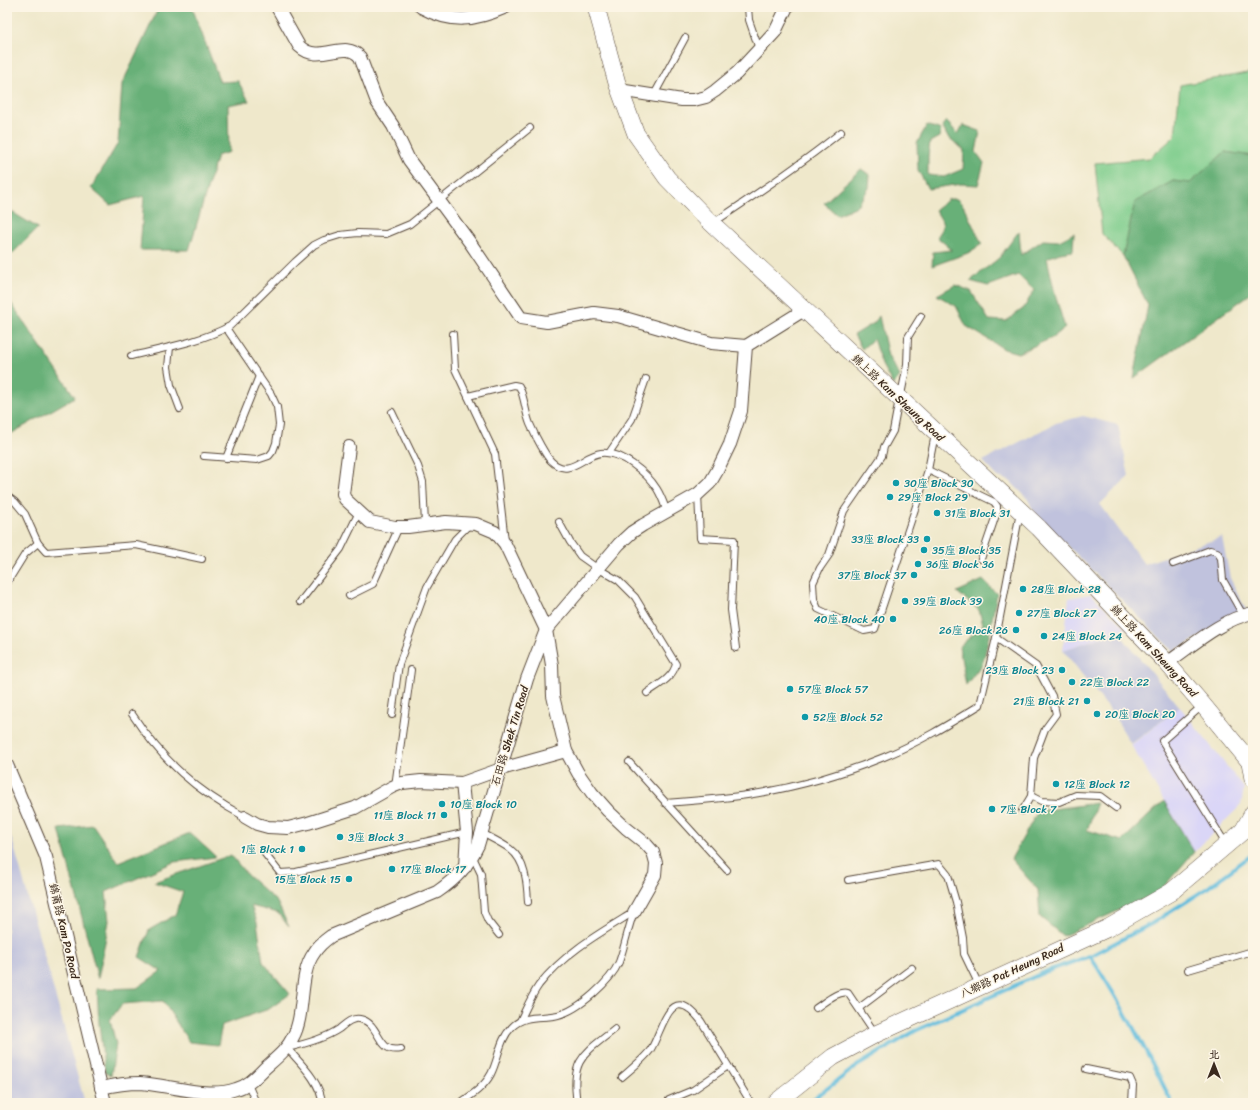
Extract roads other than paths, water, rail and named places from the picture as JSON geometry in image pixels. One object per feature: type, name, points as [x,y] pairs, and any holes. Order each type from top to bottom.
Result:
[{"type":"main road","name":"錦上路 Kam Sheung Road","points":[[596,7],[619,90],[636,134],[667,178],[712,224],[1039,528],[1167,663],[1203,704],[1252,763],[1253,779]]},
{"type":"main road","name":"八鄉路 Pat Heung Road","points":[[775,1103],[833,1057],[876,1034],[1108,928],[1171,892],[1226,845],[1248,830],[1253,813]]},
{"type":"street","points":[[277,7],[299,46],[304,51],[317,54],[347,50],[356,53],[364,64],[377,102],[393,126],[409,160],[471,244],[521,318],[547,322],[594,314],[618,316],[710,343],[746,346],[804,310]]},
{"type":"street","points":[[421,7],[443,17],[459,19],[474,18],[506,7]]},
{"type":"street","points":[[619,90],[682,100],[694,100],[706,97],[715,92],[737,73],[775,32],[787,7]]},
{"type":"street","name":"石田路 Shek Tin Road","points":[[101,1088],[121,1084],[140,1083],[208,1092],[223,1092],[248,1084],[287,1048],[294,1037],[298,1025],[307,966],[320,944],[331,936],[437,892],[452,882],[464,870],[473,857],[482,833],[528,679],[546,630],[597,568],[632,532],[698,494],[710,482],[717,472],[730,444],[741,411],[746,346]]},
{"type":"street","points":[[349,447],[343,494],[345,499],[370,522],[399,527],[446,522],[470,523],[488,528],[495,532],[505,544],[546,630],[552,665],[553,696],[566,751],[578,773],[608,812],[646,843],[653,852],[656,863],[655,875],[634,912]]},
{"type":"street","points":[[1167,663],[1224,623],[1248,614]]},
{"type":"street","points":[[245,817],[257,824],[268,827],[288,828],[355,808],[395,786],[408,782],[421,781],[462,783],[501,768],[566,751]]},
{"type":"street","name":"錦莆路 Kam Po Road","points":[[7,765],[46,857],[105,1103]]},
{"type":"street","points":[[462,783],[467,832],[464,870]]},
{"type":"lane","points":[[748,7],[749,20],[759,49]]},
{"type":"lane","points":[[654,95],[685,38]]},
{"type":"lane","points":[[131,356],[170,347],[221,331],[230,326],[284,272],[314,245],[324,240],[340,235],[358,233],[381,234],[396,231],[410,224],[530,128]]},
{"type":"lane","points":[[712,224],[763,191],[841,132]]},
{"type":"lane","points":[[921,316],[908,337],[907,364],[893,431],[884,447],[882,456],[844,511],[829,555],[820,568],[813,583],[814,599],[818,609],[864,631],[875,629],[928,470],[936,433]]},
{"type":"lane","points":[[204,456],[257,460],[269,456],[273,452],[279,425],[277,407],[271,394],[226,328]]},
{"type":"lane","points":[[452,334],[455,369],[495,454],[505,544]]},
{"type":"lane","points":[[170,347],[168,367],[171,385],[180,409]]},
{"type":"lane","points":[[226,458],[259,376]]},
{"type":"lane","points":[[609,453],[632,419],[646,379]]},
{"type":"lane","points":[[468,396],[514,385],[519,386],[530,423],[538,441],[551,461],[561,467],[568,467],[576,465],[595,454],[616,454],[626,460],[649,479],[657,488],[663,499],[667,512]]},
{"type":"lane","points":[[392,412],[418,466],[423,482],[425,524]]},
{"type":"lane","points":[[928,470],[994,502],[997,506],[997,512],[981,559]]},
{"type":"lane","points":[[698,494],[700,538],[734,540],[731,610],[736,648]]},
{"type":"lane","points":[[7,496],[16,502],[25,514],[38,543],[46,552],[136,546],[202,559]]},
{"type":"lane","points":[[666,802],[747,796],[803,784],[858,767],[911,744],[980,705],[996,638],[1020,511]]},
{"type":"lane","points":[[300,602],[341,549],[359,512]]},
{"type":"lane","points":[[559,522],[580,556],[618,580],[635,597],[676,664],[674,672],[647,694]]},
{"type":"lane","points":[[392,715],[399,664],[427,587],[455,539],[470,523]]},
{"type":"lane","points":[[349,596],[373,584],[399,527]]},
{"type":"lane","points":[[7,583],[25,554],[38,543]]},
{"type":"lane","points":[[1173,564],[1210,550],[1217,552],[1221,558],[1223,580],[1248,614]]},
{"type":"lane","points":[[996,638],[1036,666],[1052,696],[1056,714],[1045,728],[1034,758],[1031,796],[1022,811]]},
{"type":"lane","points":[[395,786],[411,670]]},
{"type":"lane","points":[[1203,704],[1162,741],[1226,845]]},
{"type":"lane","points":[[132,714],[158,750],[189,781],[219,803],[245,817]]},
{"type":"lane","points":[[629,762],[726,870]]},
{"type":"lane","points":[[1031,796],[1042,802],[1059,802],[1076,795],[1100,796],[1116,808]]},
{"type":"lane","points":[[265,854],[280,873],[296,872],[467,832]]},
{"type":"lane","points":[[482,833],[511,850],[521,862],[526,880],[528,902]]},
{"type":"lane","points":[[473,857],[481,874],[484,912],[488,921],[499,935]]},
{"type":"lane","points":[[848,880],[939,864],[948,876],[956,902],[963,938],[964,954],[979,986]]},
{"type":"lane","points":[[520,1021],[539,986],[562,960],[585,943],[634,912]]},
{"type":"lane","points":[[460,1103],[478,1090],[491,1074],[503,1040],[512,1027],[520,1021],[530,1017],[558,1015],[570,1010],[605,983],[618,963],[634,912]]},
{"type":"lane","points":[[1188,970],[1253,951]]},
{"type":"lane","points":[[859,1008],[912,968]]},
{"type":"lane","points":[[816,1008],[840,993],[845,992],[850,995],[876,1034]]},
{"type":"lane","points":[[622,1077],[650,1050],[669,1011],[676,1006],[681,1005],[697,1016],[751,1103]]},
{"type":"lane","points":[[322,1103],[322,1095],[314,1081],[287,1048],[325,1037],[348,1021],[358,1018],[366,1020],[373,1025],[383,1045],[394,1051],[401,1049]]},
{"type":"lane","points":[[577,1103],[575,1078],[576,1068],[580,1060],[587,1051],[615,1029]]},
{"type":"lane","points":[[670,1103],[669,1100],[693,1090],[728,1066]]},
{"type":"lane","points":[[1086,1069],[1130,1078],[1133,1085],[1132,1103]]},
{"type":"lane","points":[[248,1084],[256,1103]]},
{"type":"waterway","points":[[808,1103],[857,1066],[915,1031],[1047,971],[1090,956],[1151,924],[1206,889],[1253,854]]},
{"type":"waterway","points":[[1090,956],[1134,1028],[1172,1103]]},
{"type":"place","name":"30座 Block 30","points":[[896,483]]},
{"type":"place","name":"29座 Block 29","points":[[890,497]]},
{"type":"place","name":"31座 Block 31","points":[[937,513]]},
{"type":"place","name":"33座 Block 33","points":[[927,539]]},
{"type":"place","name":"35座 Block 35","points":[[924,550]]},
{"type":"place","name":"36座 Block 36","points":[[918,564]]},
{"type":"place","name":"37座 Block 37","points":[[914,575]]},
{"type":"place","name":"28座 Block 28","points":[[1023,589]]},
{"type":"place","name":"39座 Block 39","points":[[905,601]]},
{"type":"place","name":"27座 Block 27","points":[[1019,613]]},
{"type":"place","name":"40座 Block 40","points":[[893,619]]},
{"type":"place","name":"26座 Block 26","points":[[1016,630]]},
{"type":"place","name":"24座 Block 24","points":[[1044,636]]},
{"type":"place","name":"23座 Block 23","points":[[1062,670]]},
{"type":"place","name":"22座 Block 22","points":[[1072,682]]},
{"type":"place","name":"57座 Block 57","points":[[790,689]]},
{"type":"place","name":"21座 Block 21","points":[[1087,701]]},
{"type":"place","name":"20座 Block 20","points":[[1097,714]]},
{"type":"place","name":"52座 Block 52","points":[[805,717]]},
{"type":"place","name":"12座 Block 12","points":[[1056,784]]},
{"type":"place","name":"10座 Block 10","points":[[442,804]]},
{"type":"place","name":"7座 Block 7","points":[[992,809]]},
{"type":"place","name":"11座 Block 11","points":[[444,815]]},
{"type":"place","name":"3座 Block 3","points":[[340,837]]},
{"type":"place","name":"1座 Block 1","points":[[302,849]]},
{"type":"place","name":"17座 Block 17","points":[[392,869]]},
{"type":"place","name":"15座 Block 15","points":[[349,879]]}]
